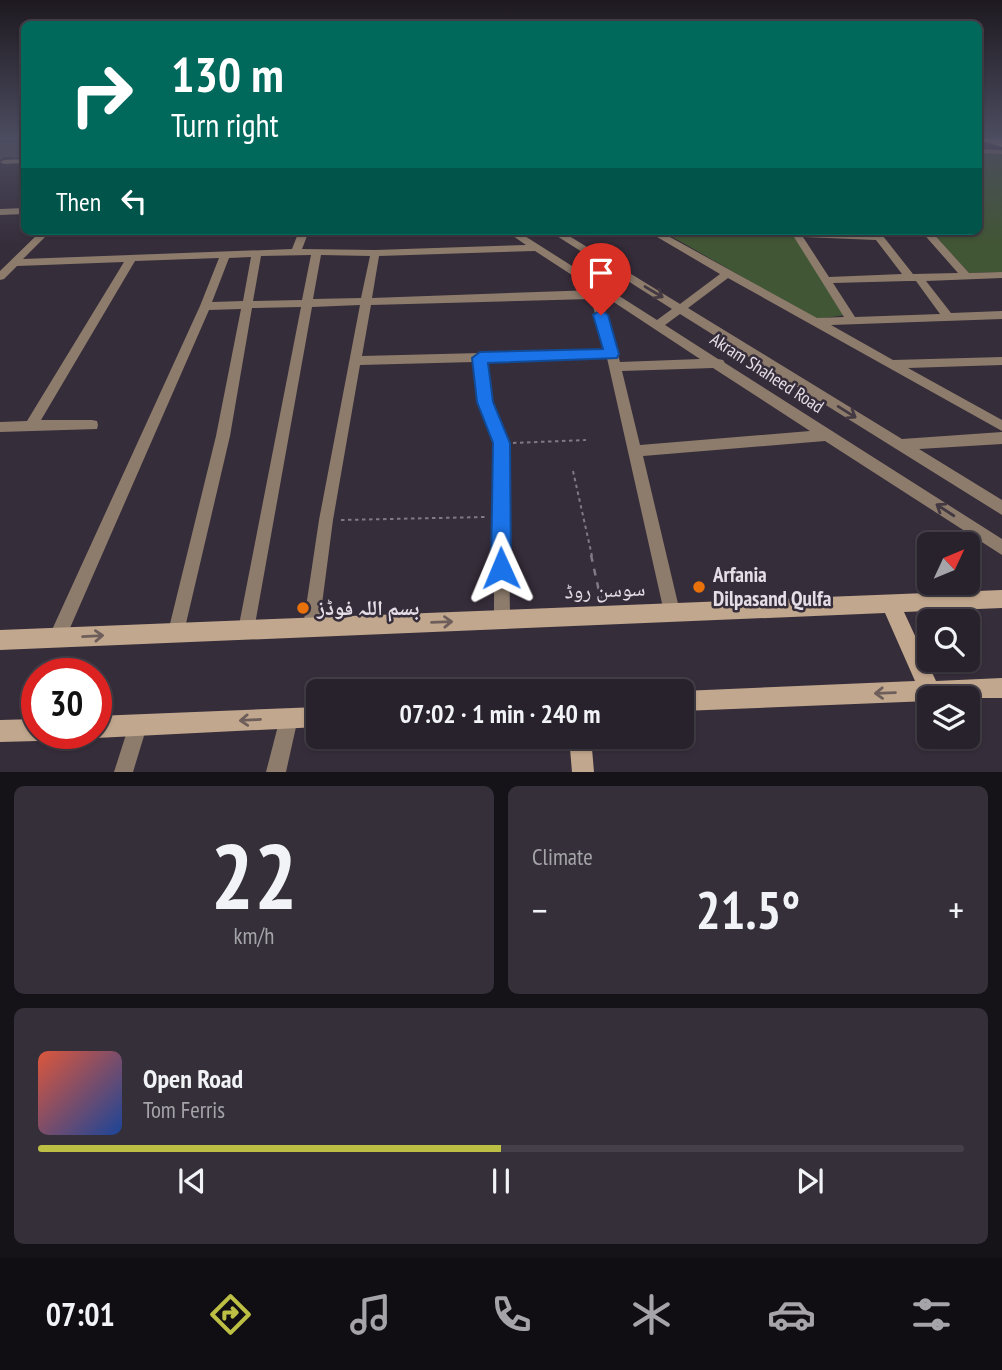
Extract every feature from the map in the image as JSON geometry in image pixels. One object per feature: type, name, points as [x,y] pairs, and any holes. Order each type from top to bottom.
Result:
[{"type":"street","points":[[0,212],[21,211]]},
{"type":"street","points":[[0,277],[42,235]]},
{"type":"street","points":[[296,252],[302,235]]},
{"type":"street","name":"Akram Shaheed Road","points":[[517,235],[598,293],[719,363],[1002,548]]},
{"type":"street","name":"Akram Shaheed Road","points":[[561,235],[1002,508]]},
{"type":"street","points":[[659,235],[1002,426]]},
{"type":"street","points":[[797,235],[851,319]]},
{"type":"street","points":[[878,235],[948,317]]},
{"type":"street","points":[[930,235],[966,276]]},
{"type":"street","points":[[14,263],[257,253],[538,248]]},
{"type":"street","points":[[176,632],[223,436],[257,253]]},
{"type":"street","points":[[311,627],[326,520],[375,253]]},
{"type":"street","points":[[246,630],[316,254]]},
{"type":"street","points":[[57,638],[205,306],[225,255]]},
{"type":"street","points":[[31,426],[131,260]]},
{"type":"street","points":[[658,326],[728,273]]},
{"type":"street","points":[[826,280],[1002,275]]},
{"type":"street","points":[[205,306],[598,293],[672,612]]},
{"type":"street","points":[[817,323],[851,319],[1002,315]]},
{"type":"street","points":[[355,361],[480,358],[719,363]]},
{"type":"street","points":[[480,358],[485,402],[501,443],[502,619]]},
{"type":"street","points":[[893,365],[1002,361]]},
{"type":"street","points":[[0,427],[92,425]]},
{"type":"street","points":[[635,451],[830,435]]},
{"type":"street","points":[[900,445],[1002,438]]},
{"type":"street","name":"سوسن روڈ","points":[[0,640],[1002,599]]},
{"type":"street","points":[[890,603],[928,686]]},
{"type":"street","points":[[980,689],[1002,688]]},
{"type":"street","points":[[694,701],[917,692]]},
{"type":"street","points":[[112,727],[306,717]]},
{"type":"street","points":[[276,772],[289,718]]},
{"type":"street","points":[[123,772],[138,726]]},
{"type":"street","points":[[0,731],[21,730]]},
{"type":"street","points":[[581,749],[583,772]]},
{"type":"path","points":[[501,443],[586,440]]},
{"type":"path","points":[[573,471],[604,615]]},
{"type":"path","points":[[326,520],[500,516]]},
{"type":"green space","points":[[982,173],[1002,173],[1002,272],[969,273],[935,235],[982,235]]},
{"type":"green space","points":[[669,235],[795,236],[846,315],[816,319]]},
{"type":"place","name":"Arfania Dilpasand Qulfa","points":[[699,587]]},
{"type":"place","name":"بسم اللہ فوڈز","points":[[303,608]]},
{"type":"route","points":[[501,568],[501,443],[485,402],[480,358],[612,354],[601,315]]}]
